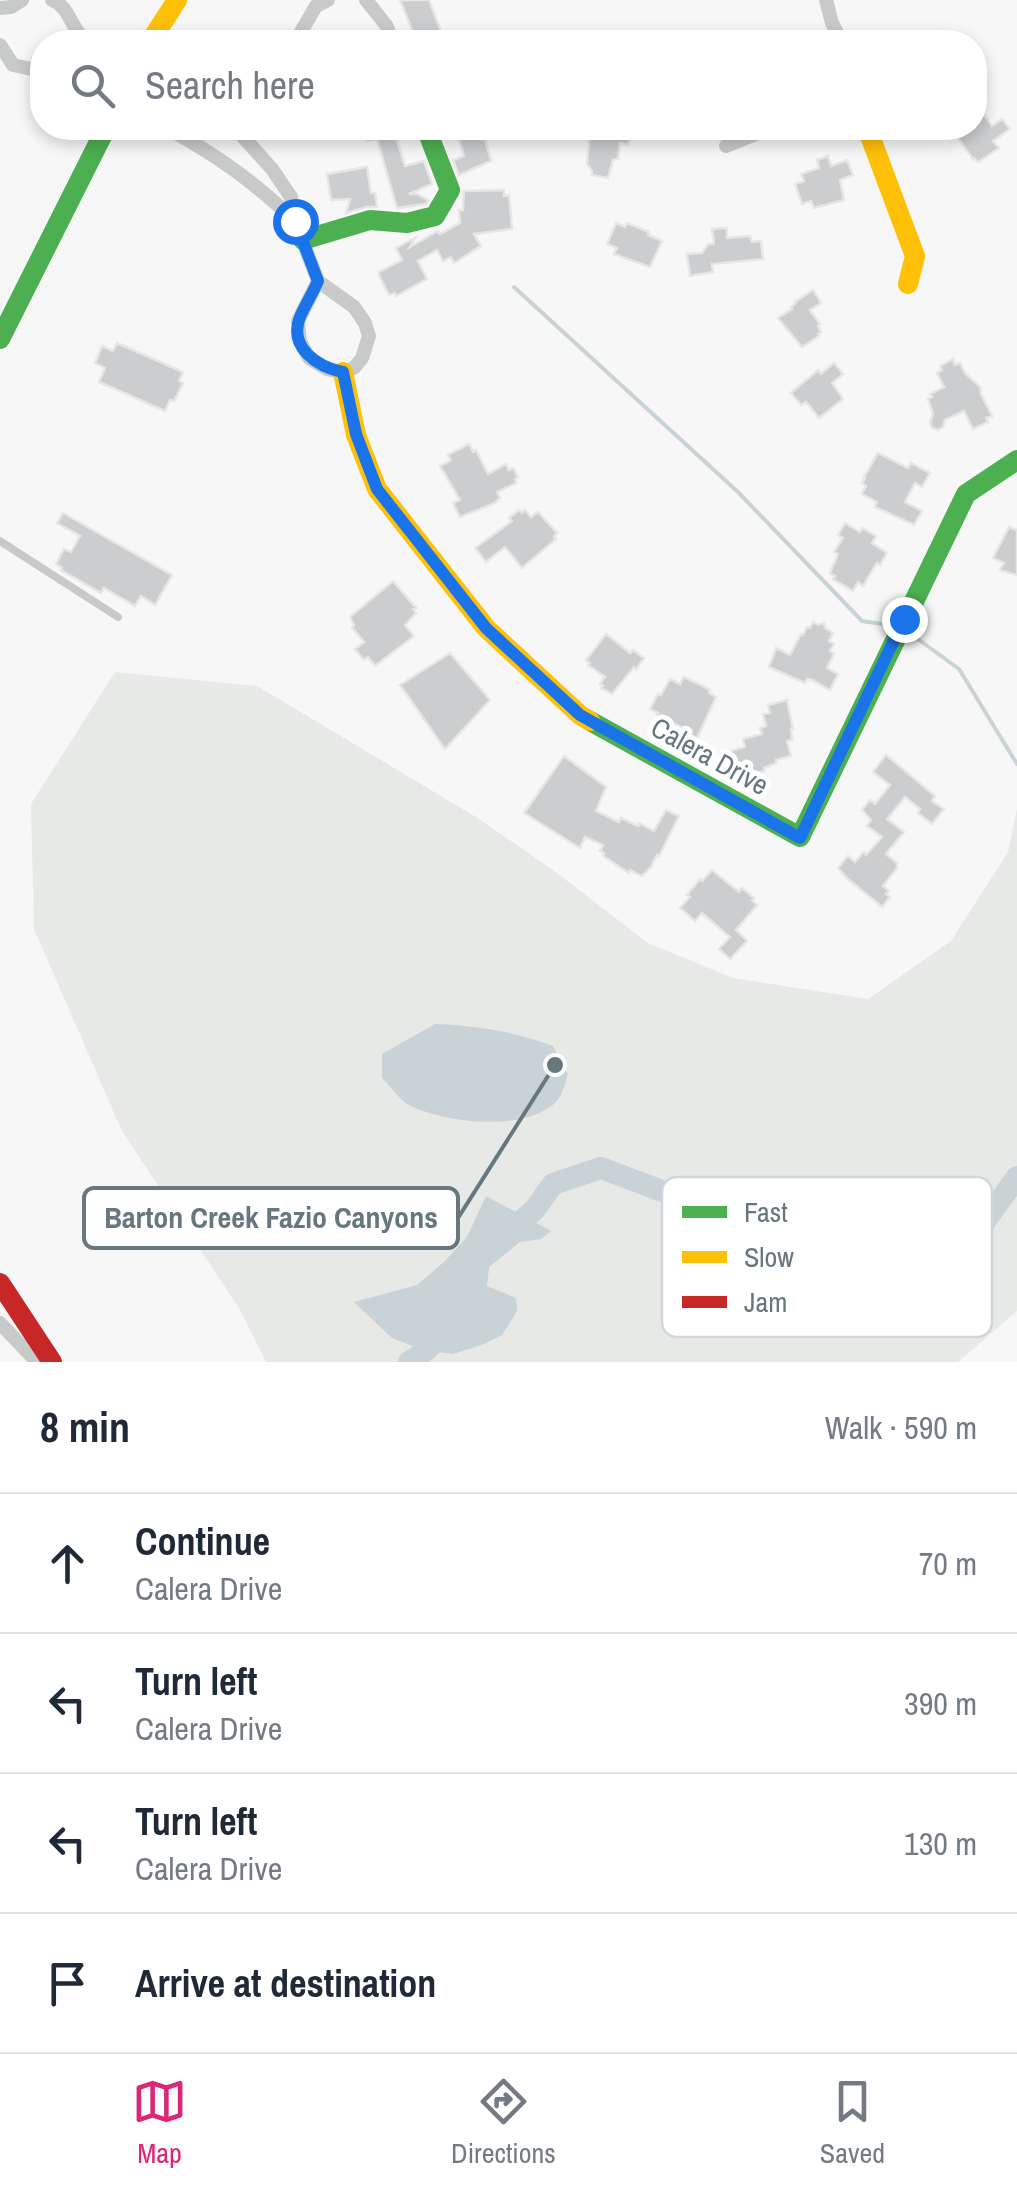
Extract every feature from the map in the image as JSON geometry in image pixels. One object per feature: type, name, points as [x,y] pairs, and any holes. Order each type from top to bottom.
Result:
[{"type":"street","points":[[0,8],[22,0]]},
{"type":"street","points":[[52,0],[60,3],[75,30]]},
{"type":"street","points":[[158,30],[177,0]]},
{"type":"street","points":[[302,30],[316,6],[328,0]]},
{"type":"street","points":[[366,0],[388,30]]},
{"type":"street","points":[[826,0],[836,30]]},
{"type":"street","points":[[0,45],[14,64],[30,67]]},
{"type":"street","points":[[0,339],[100,140]]},
{"type":"street","points":[[189,140],[264,191],[299,230]]},
{"type":"street","points":[[246,140],[272,168],[291,197],[318,281],[354,308],[365,323],[369,336],[362,358],[354,368],[343,372],[327,369],[309,358],[300,341],[298,321],[318,281]]},
{"type":"street","points":[[299,230],[370,220],[407,224],[435,216],[450,190],[431,140]]},
{"type":"street","points":[[726,146],[741,140]]},
{"type":"street","points":[[872,140],[915,256],[908,284]]},
{"type":"street","name":"Calera Drive","points":[[343,372],[356,434],[377,489],[486,628],[580,715],[800,838],[966,494],[1017,460]]},
{"type":"street","points":[[0,1283],[52,1362]]},
{"type":"street","points":[[0,1323],[36,1362]]},
{"type":"lane","points":[[0,541],[118,616]]},
{"type":"shaded area","points":[[115,672],[257,686],[476,817],[648,943],[733,978],[868,999],[951,941],[1008,852],[1017,809],[1017,1311],[992,1333],[992,1177],[662,1177],[662,1337],[987,1337],[958,1362],[266,1362],[239,1308],[122,1131],[34,929],[31,804]]},
{"type":"shaded area","points":[[435,1024],[495,1030],[553,1046],[568,1074],[560,1097],[541,1112],[524,1118],[484,1122],[444,1117],[407,1104],[382,1078],[382,1054]]},
{"type":"shaded area","points":[[486,1196],[551,1231],[541,1239],[520,1242],[489,1267],[487,1286],[516,1298],[517,1311],[502,1335],[453,1354],[423,1350],[392,1338],[354,1302],[417,1285],[467,1237]]},
{"type":"building","points":[[400,0],[429,0],[440,30],[412,30]]},
{"type":"building","points":[[987,119],[992,126],[1002,119],[1010,129],[993,141],[999,148],[978,162],[960,140],[987,140]]},
{"type":"building","points":[[377,140],[397,140],[405,166],[424,161],[432,184],[409,194],[428,200],[426,204],[397,208]]},
{"type":"building","points":[[459,140],[485,140],[491,161],[459,175],[453,160],[464,156]]},
{"type":"building","points":[[589,140],[629,140],[628,145],[620,143],[618,159],[613,160],[608,178],[592,175],[587,164]]},
{"type":"building","points":[[828,156],[831,166],[847,160],[853,175],[840,180],[844,200],[814,208],[811,201],[802,204],[795,184],[804,181],[801,174],[819,168],[817,160]]},
{"type":"building","points":[[367,167],[377,207],[346,213],[350,199],[331,200],[327,174]]},
{"type":"building","points":[[504,190],[504,196],[509,195],[512,229],[474,234],[481,246],[454,263],[451,257],[443,261],[437,250],[418,261],[427,279],[396,296],[389,295],[379,272],[402,260],[396,248],[415,238],[410,247],[460,223],[464,191]]},
{"type":"building","points":[[616,223],[625,227],[627,223],[662,241],[650,267],[614,254],[617,248],[607,244]]},
{"type":"building","points":[[727,228],[727,238],[750,236],[752,242],[761,241],[763,259],[712,264],[713,272],[690,276],[687,254],[702,253],[708,244],[714,244],[712,229]]},
{"type":"building","points":[[813,290],[821,303],[810,310],[821,332],[802,347],[778,318]]},
{"type":"building","points":[[117,343],[183,372],[179,381],[183,383],[165,411],[99,382],[105,368],[95,363],[102,346],[113,351]]},
{"type":"building","points":[[953,359],[980,387],[992,416],[973,429],[964,411],[945,420],[938,430],[930,422],[930,394],[944,387],[937,373],[942,370],[940,366]]},
{"type":"building","points":[[834,363],[843,374],[832,383],[843,399],[819,418],[806,402],[801,405],[791,393],[818,370],[821,374]]},
{"type":"building","points":[[469,444],[488,474],[506,464],[518,477],[516,483],[497,492],[500,498],[495,503],[460,517],[453,503],[460,500],[440,466],[451,460],[448,455]]},
{"type":"building","points":[[878,453],[908,468],[911,463],[930,473],[922,487],[915,483],[905,502],[922,511],[914,525],[875,507],[877,502],[862,494],[866,486],[862,483],[864,477]]},
{"type":"building","points":[[525,510],[531,517],[538,512],[557,533],[556,539],[522,568],[505,547],[486,562],[475,548],[512,521],[509,518]]},
{"type":"building","points":[[63,513],[172,575],[155,605],[141,596],[135,606],[104,588],[101,593],[61,570],[56,564],[64,549],[71,552],[80,536],[57,523]]},
{"type":"building","points":[[845,523],[876,536],[872,543],[887,553],[863,586],[858,582],[853,591],[830,573],[838,554],[834,552],[843,538],[838,535]]},
{"type":"building","points":[[1009,527],[1017,530],[1017,575],[1000,570],[1004,563],[993,558]]},
{"type":"building","points":[[393,581],[416,608],[405,625],[414,636],[375,666],[355,649],[364,642],[352,627],[350,617]]},
{"type":"building","points":[[813,622],[824,623],[833,633],[829,641],[834,644],[830,651],[834,654],[827,668],[838,674],[830,690],[812,680],[805,683],[769,667],[776,648],[790,655]]},
{"type":"building","points":[[606,634],[630,653],[633,650],[644,658],[612,694],[601,688],[605,677],[586,660]]},
{"type":"building","points":[[450,653],[490,700],[445,749],[400,685]]},
{"type":"building","points":[[684,677],[716,697],[691,751],[675,744],[683,728],[650,709],[670,679],[680,684]]},
{"type":"building","points":[[787,700],[793,729],[792,740],[787,741],[791,756],[776,760],[764,771],[729,773],[724,753],[745,747],[743,739],[762,734],[760,728],[766,726],[763,714],[770,713],[768,705]]},
{"type":"building","points":[[886,755],[935,796],[932,801],[944,809],[932,824],[905,797],[887,819],[904,832],[886,854],[897,863],[897,868],[883,886],[890,897],[882,907],[838,868],[848,856],[855,862],[864,852],[866,855],[882,837],[867,826],[871,820],[862,810],[870,800],[875,804],[890,785],[873,772]]},
{"type":"building","points":[[564,756],[606,787],[596,811],[654,831],[666,810],[679,816],[659,856],[642,876],[630,870],[629,873],[603,856],[603,845],[585,837],[580,848],[524,813]]},
{"type":"building","points":[[712,870],[739,892],[742,888],[757,905],[736,930],[747,941],[730,959],[719,949],[730,937],[702,913],[695,921],[680,908],[700,879]]},
{"type":"waterway","points":[[514,287],[738,492],[862,621],[882,624]]},
{"type":"waterway","points":[[915,637],[959,669],[1017,764]]},
{"type":"waterway","points":[[503,1238],[535,1209],[553,1184],[601,1168],[662,1191]]},
{"type":"waterway","points":[[992,1211],[1017,1177]]},
{"type":"waterway","points":[[409,1362],[430,1347],[445,1327]]},
{"type":"traffic: fast","points":[[0,339],[100,140]]},
{"type":"traffic: fast","points":[[303,240],[370,220],[407,223],[435,216],[450,190],[431,140]]},
{"type":"traffic: fast","points":[[590,721],[800,837],[966,494],[1017,460]]},
{"type":"traffic: slow","points":[[158,30],[177,0]]},
{"type":"traffic: slow","points":[[872,140],[915,256],[908,284]]},
{"type":"traffic: slow","points":[[343,372],[356,435],[377,489],[486,628],[590,721]]},
{"type":"traffic: jam","points":[[0,1283],[52,1362]]},
{"type":"place","name":"Barton Creek Fazio Canyons","points":[[555,1065]]},
{"type":"route","points":[[295,221],[318,281],[298,321],[300,341],[309,358],[327,369],[343,372],[356,434],[377,489],[486,628],[580,715],[800,838],[904,619]]}]
